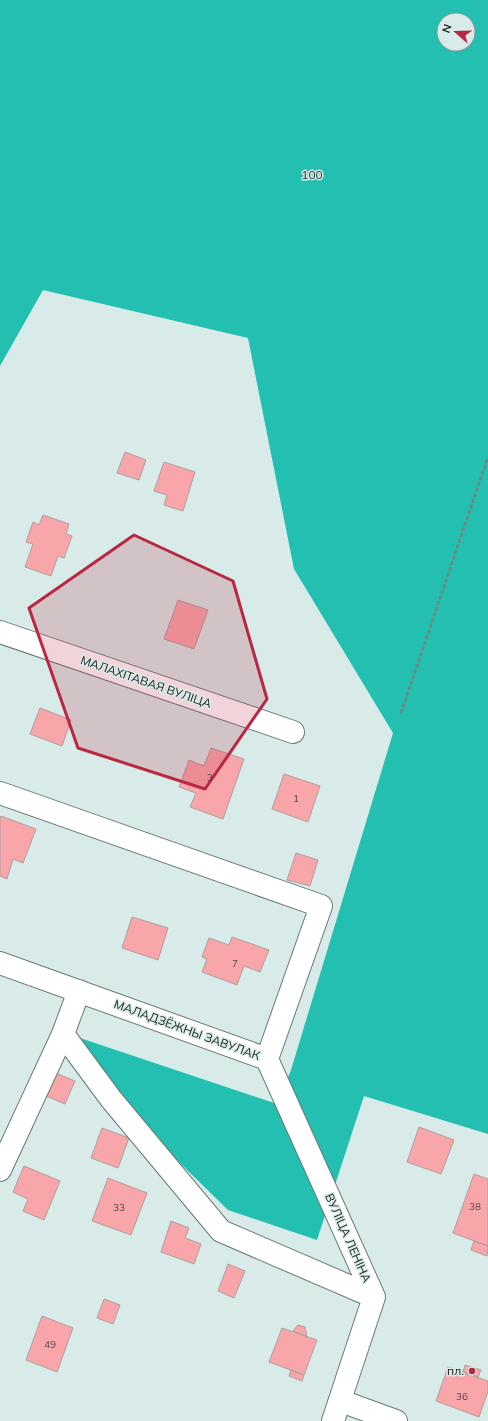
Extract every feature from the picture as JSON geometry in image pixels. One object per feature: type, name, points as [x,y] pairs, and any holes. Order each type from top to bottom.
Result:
[{"type":"street","name":"МАЛАХІТАВАЯ ВУЛІЦА","points":[[0,632],[293,732]]},
{"type":"street","name":"МАЛАДЗЁЖНЫ ЗАВУЛАК","points":[[0,793],[322,906],[267,1059],[0,963]]},
{"type":"street","points":[[0,1170],[63,1034],[79,991]]},
{"type":"street","points":[[63,1034],[112,1099],[221,1231],[374,1297]]},
{"type":"street","name":"ВУЛІЦА ЛЕНІНА","points":[[267,1059],[374,1297],[333,1421]]},
{"type":"street","points":[[340,1401],[396,1421]]},
{"type":"path","points":[[401,713],[488,458]]},
{"type":"highlighted area","points":[[134,535],[233,581],[267,699],[205,789],[78,748],[29,608]]},
{"type":"green space","name":"100","points":[[0,0],[488,0],[488,1134],[364,1096],[317,1240],[228,1210],[144,1128],[80,1038],[277,1104],[291,1070],[393,733],[294,569],[248,338],[43,290],[0,366]]},
{"type":"building","points":[[125,452],[146,460],[139,480],[117,473]]},
{"type":"building","points":[[164,462],[195,472],[183,511],[164,505],[167,495],[154,491]]},
{"type":"building","points":[[43,515],[69,524],[66,534],[72,536],[64,558],[58,556],[51,576],[25,567],[33,544],[26,542],[33,522],[39,525]]},
{"type":"building","points":[[178,600],[208,610],[194,649],[164,639]]},
{"type":"building","points":[[40,708],[71,720],[62,746],[30,734]]},
{"type":"building","points":[[211,748],[244,759],[223,819],[190,807],[196,793],[179,787],[189,760],[204,766]]},
{"type":"building","points":[[284,774],[320,786],[308,822],[272,809]]},
{"type":"building","points":[[1,816],[36,829],[23,863],[13,859],[7,879],[0,876]]},
{"type":"building","points":[[296,853],[318,860],[310,886],[287,880]]},
{"type":"building","points":[[132,917],[168,928],[158,960],[122,948]]},
{"type":"building","points":[[232,937],[269,950],[260,972],[244,966],[237,985],[202,972],[207,959],[202,957],[209,938],[229,945]]},
{"type":"building","points":[[51,1071],[75,1081],[65,1104],[41,1094]]},
{"type":"building","points":[[419,1127],[454,1140],[441,1174],[407,1162]]},
{"type":"building","points":[[102,1128],[129,1138],[118,1168],[91,1158]]},
{"type":"building","points":[[24,1166],[60,1181],[44,1220],[23,1211],[28,1199],[13,1192]]},
{"type":"building","points":[[474,1174],[488,1179],[488,1246],[453,1233]]},
{"type":"building","points":[[108,1178],[147,1193],[131,1235],[92,1221]]},
{"type":"building","points":[[171,1221],[189,1228],[185,1238],[201,1244],[194,1264],[161,1252]]},
{"type":"building","points":[[474,1241],[488,1246],[487,1256],[471,1250]]},
{"type":"building","points":[[228,1264],[245,1271],[234,1298],[218,1291]]},
{"type":"building","points":[[104,1299],[120,1305],[113,1324],[97,1318]]},
{"type":"building","points":[[42,1316],[73,1328],[57,1372],[26,1360]]},
{"type":"building","points":[[298,1325],[305,1327],[307,1337],[293,1331]]},
{"type":"building","points":[[282,1328],[317,1340],[304,1375],[269,1362]]},
{"type":"building","name":"пл.","points":[[465,1365],[481,1370],[478,1377],[463,1372]]},
{"type":"building","points":[[448,1367],[488,1381],[488,1391],[479,1417],[436,1401]]},
{"type":"building","points":[[291,1370],[304,1375],[302,1381],[289,1376]]},
{"type":"place","name":"пл.","points":[[472,1371]]}]
